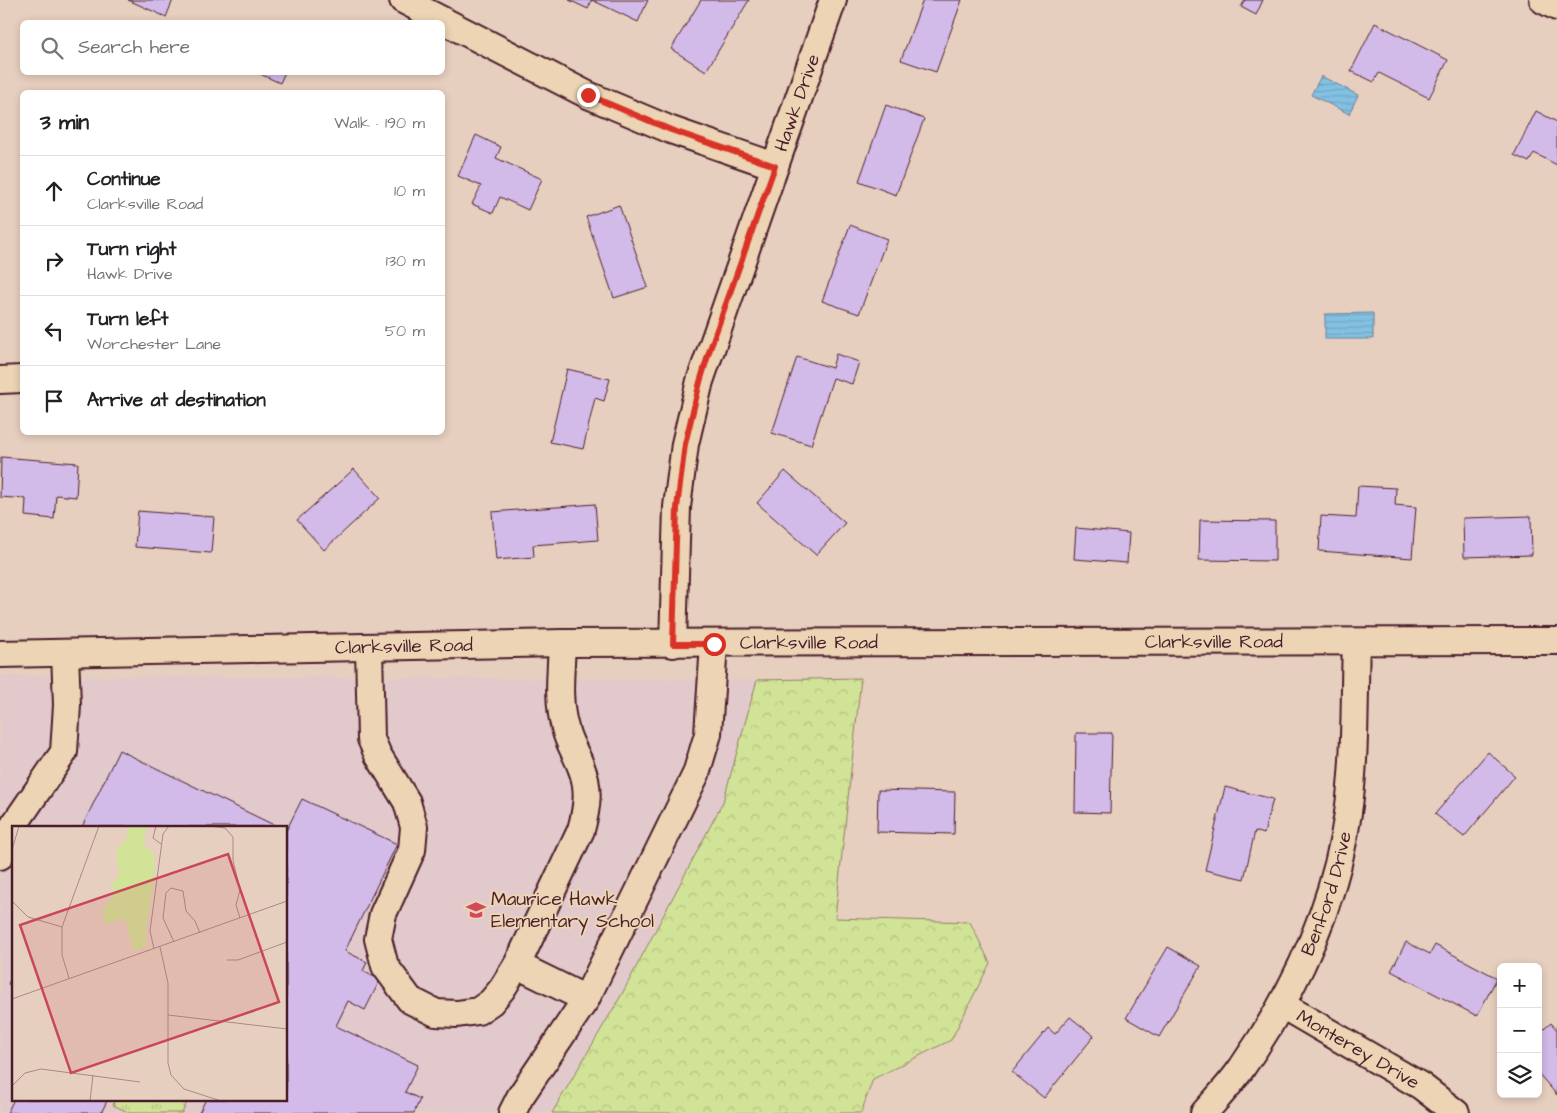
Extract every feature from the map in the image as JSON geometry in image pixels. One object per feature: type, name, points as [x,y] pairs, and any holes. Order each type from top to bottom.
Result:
[{"type":"street","points":[[403,0],[442,20]]},
{"type":"street","name":"Hawk Drive","points":[[673,644],[677,508],[685,444],[700,382],[833,0]]},
{"type":"street","points":[[1543,0],[1557,7]]},
{"type":"street","points":[[445,22],[588,95],[671,130],[775,166]]},
{"type":"street","points":[[0,380],[20,379]]},
{"type":"street","name":"Clarksville Road","points":[[0,654],[562,644],[1557,641]]},
{"type":"street","name":"Benford Drive","points":[[1204,1113],[1242,1068],[1282,1005],[1310,948],[1333,882],[1348,815],[1353,760],[1356,643]]},
{"type":"street","points":[[369,647],[371,739],[378,756],[407,802],[414,826],[412,850],[382,914],[378,939],[385,966],[410,1000],[436,1014],[457,1014],[478,1010],[490,1002],[502,989],[517,965],[581,830],[587,809],[587,786],[564,727],[560,692],[562,644]]},
{"type":"street","points":[[512,1113],[520,1097],[586,1000],[696,774],[708,734],[714,644]]},
{"type":"street","points":[[13,826],[64,752],[67,705],[65,653]]},
{"type":"street","points":[[0,856],[3,841],[12,828]]},
{"type":"street","points":[[517,965],[586,1000]]},
{"type":"street","name":"Monterey Drive","points":[[1282,1005],[1421,1086],[1456,1113]]},
{"type":"shaded area","name":"Maurice Hawk Elementary School","points":[[0,676],[757,680],[723,802],[622,994],[552,1113],[0,1113]]},
{"type":"green space","points":[[861,678],[835,918],[970,922],[990,963],[951,1040],[873,1079],[861,1113],[552,1113],[622,994],[723,802],[757,680]]},
{"type":"green space","points":[[115,1100],[184,1100],[187,1102],[182,1113],[130,1113],[113,1105]]},
{"type":"water","points":[[1321,76],[1358,95],[1349,114],[1311,95]]},
{"type":"water","points":[[1373,313],[1373,339],[1325,339],[1325,314]]},
{"type":"building","points":[[128,0],[173,0],[166,17]]},
{"type":"building","points":[[569,0],[592,0],[588,9]]},
{"type":"building","points":[[592,0],[648,0],[638,22]]},
{"type":"building","points":[[701,0],[749,0],[706,71],[671,49]]},
{"type":"building","points":[[923,0],[962,0],[936,72],[901,60]]},
{"type":"building","points":[[1245,0],[1263,0],[1256,15],[1241,7]]},
{"type":"building","points":[[1375,23],[1448,60],[1429,98],[1379,73],[1374,82],[1351,71]]},
{"type":"building","points":[[263,75],[284,75],[280,83]]},
{"type":"building","points":[[886,105],[924,119],[896,195],[859,181]]},
{"type":"building","points":[[1536,111],[1557,122],[1557,165],[1534,153],[1529,162],[1514,155]]},
{"type":"building","points":[[476,135],[501,147],[496,158],[542,179],[528,210],[500,197],[493,213],[472,204],[481,186],[458,176]]},
{"type":"building","points":[[619,205],[648,287],[614,298],[586,217]]},
{"type":"building","points":[[850,225],[887,239],[859,314],[822,301]]},
{"type":"building","points":[[836,354],[859,362],[852,384],[833,378],[811,445],[772,433],[797,357],[832,368]]},
{"type":"building","points":[[567,369],[610,379],[604,401],[595,398],[583,449],[550,442]]},
{"type":"building","points":[[1,457],[78,463],[76,497],[56,495],[54,519],[25,516],[26,499],[0,497]]},
{"type":"building","points":[[354,469],[380,498],[324,550],[297,520]]},
{"type":"building","points":[[785,471],[845,523],[816,555],[757,503]]},
{"type":"building","points":[[1358,486],[1396,488],[1395,505],[1416,507],[1412,558],[1319,551],[1321,516],[1356,518]]},
{"type":"building","points":[[595,504],[598,540],[533,545],[534,557],[496,560],[492,512]]},
{"type":"building","points":[[138,511],[214,517],[211,553],[135,547]]},
{"type":"building","points":[[1531,516],[1532,555],[1464,557],[1463,518]]},
{"type":"building","points":[[1200,520],[1275,521],[1275,561],[1199,560]]},
{"type":"building","points":[[1076,528],[1129,533],[1127,563],[1074,559]]},
{"type":"building","points":[[1076,733],[1112,733],[1110,813],[1075,812]]},
{"type":"building","points":[[119,750],[276,826],[82,826]]},
{"type":"building","points":[[1488,752],[1515,776],[1464,837],[1435,814]]},
{"type":"building","points":[[1225,787],[1273,799],[1264,834],[1255,831],[1244,879],[1205,870]]},
{"type":"building","points":[[878,790],[955,792],[954,834],[877,832]]},
{"type":"building","points":[[302,799],[397,844],[345,951],[367,962],[363,971],[380,980],[365,1010],[348,1001],[336,1026],[418,1065],[405,1092],[420,1099],[414,1113],[199,1113],[206,1100],[288,1100],[288,827]]},
{"type":"building","points":[[1406,942],[1430,954],[1435,945],[1497,978],[1477,1016],[1391,971]]},
{"type":"building","points":[[1168,947],[1201,966],[1159,1037],[1126,1018]]},
{"type":"building","points":[[12,975],[12,986],[8,984]]},
{"type":"building","points":[[1070,1017],[1094,1036],[1044,1098],[1012,1072],[1048,1028],[1055,1034]]},
{"type":"building","points":[[1551,1023],[1557,1030],[1557,1095],[1542,1078],[1542,1031]]},
{"type":"building","points":[[14,1100],[108,1100],[101,1113],[7,1113]]},
{"type":"place","name":"Maurice Hawk Elementary School","points":[[476,910]]},
{"type":"route","points":[[588,95],[671,130],[775,166],[710,349],[685,444],[677,508],[673,644],[714,644]]}]
